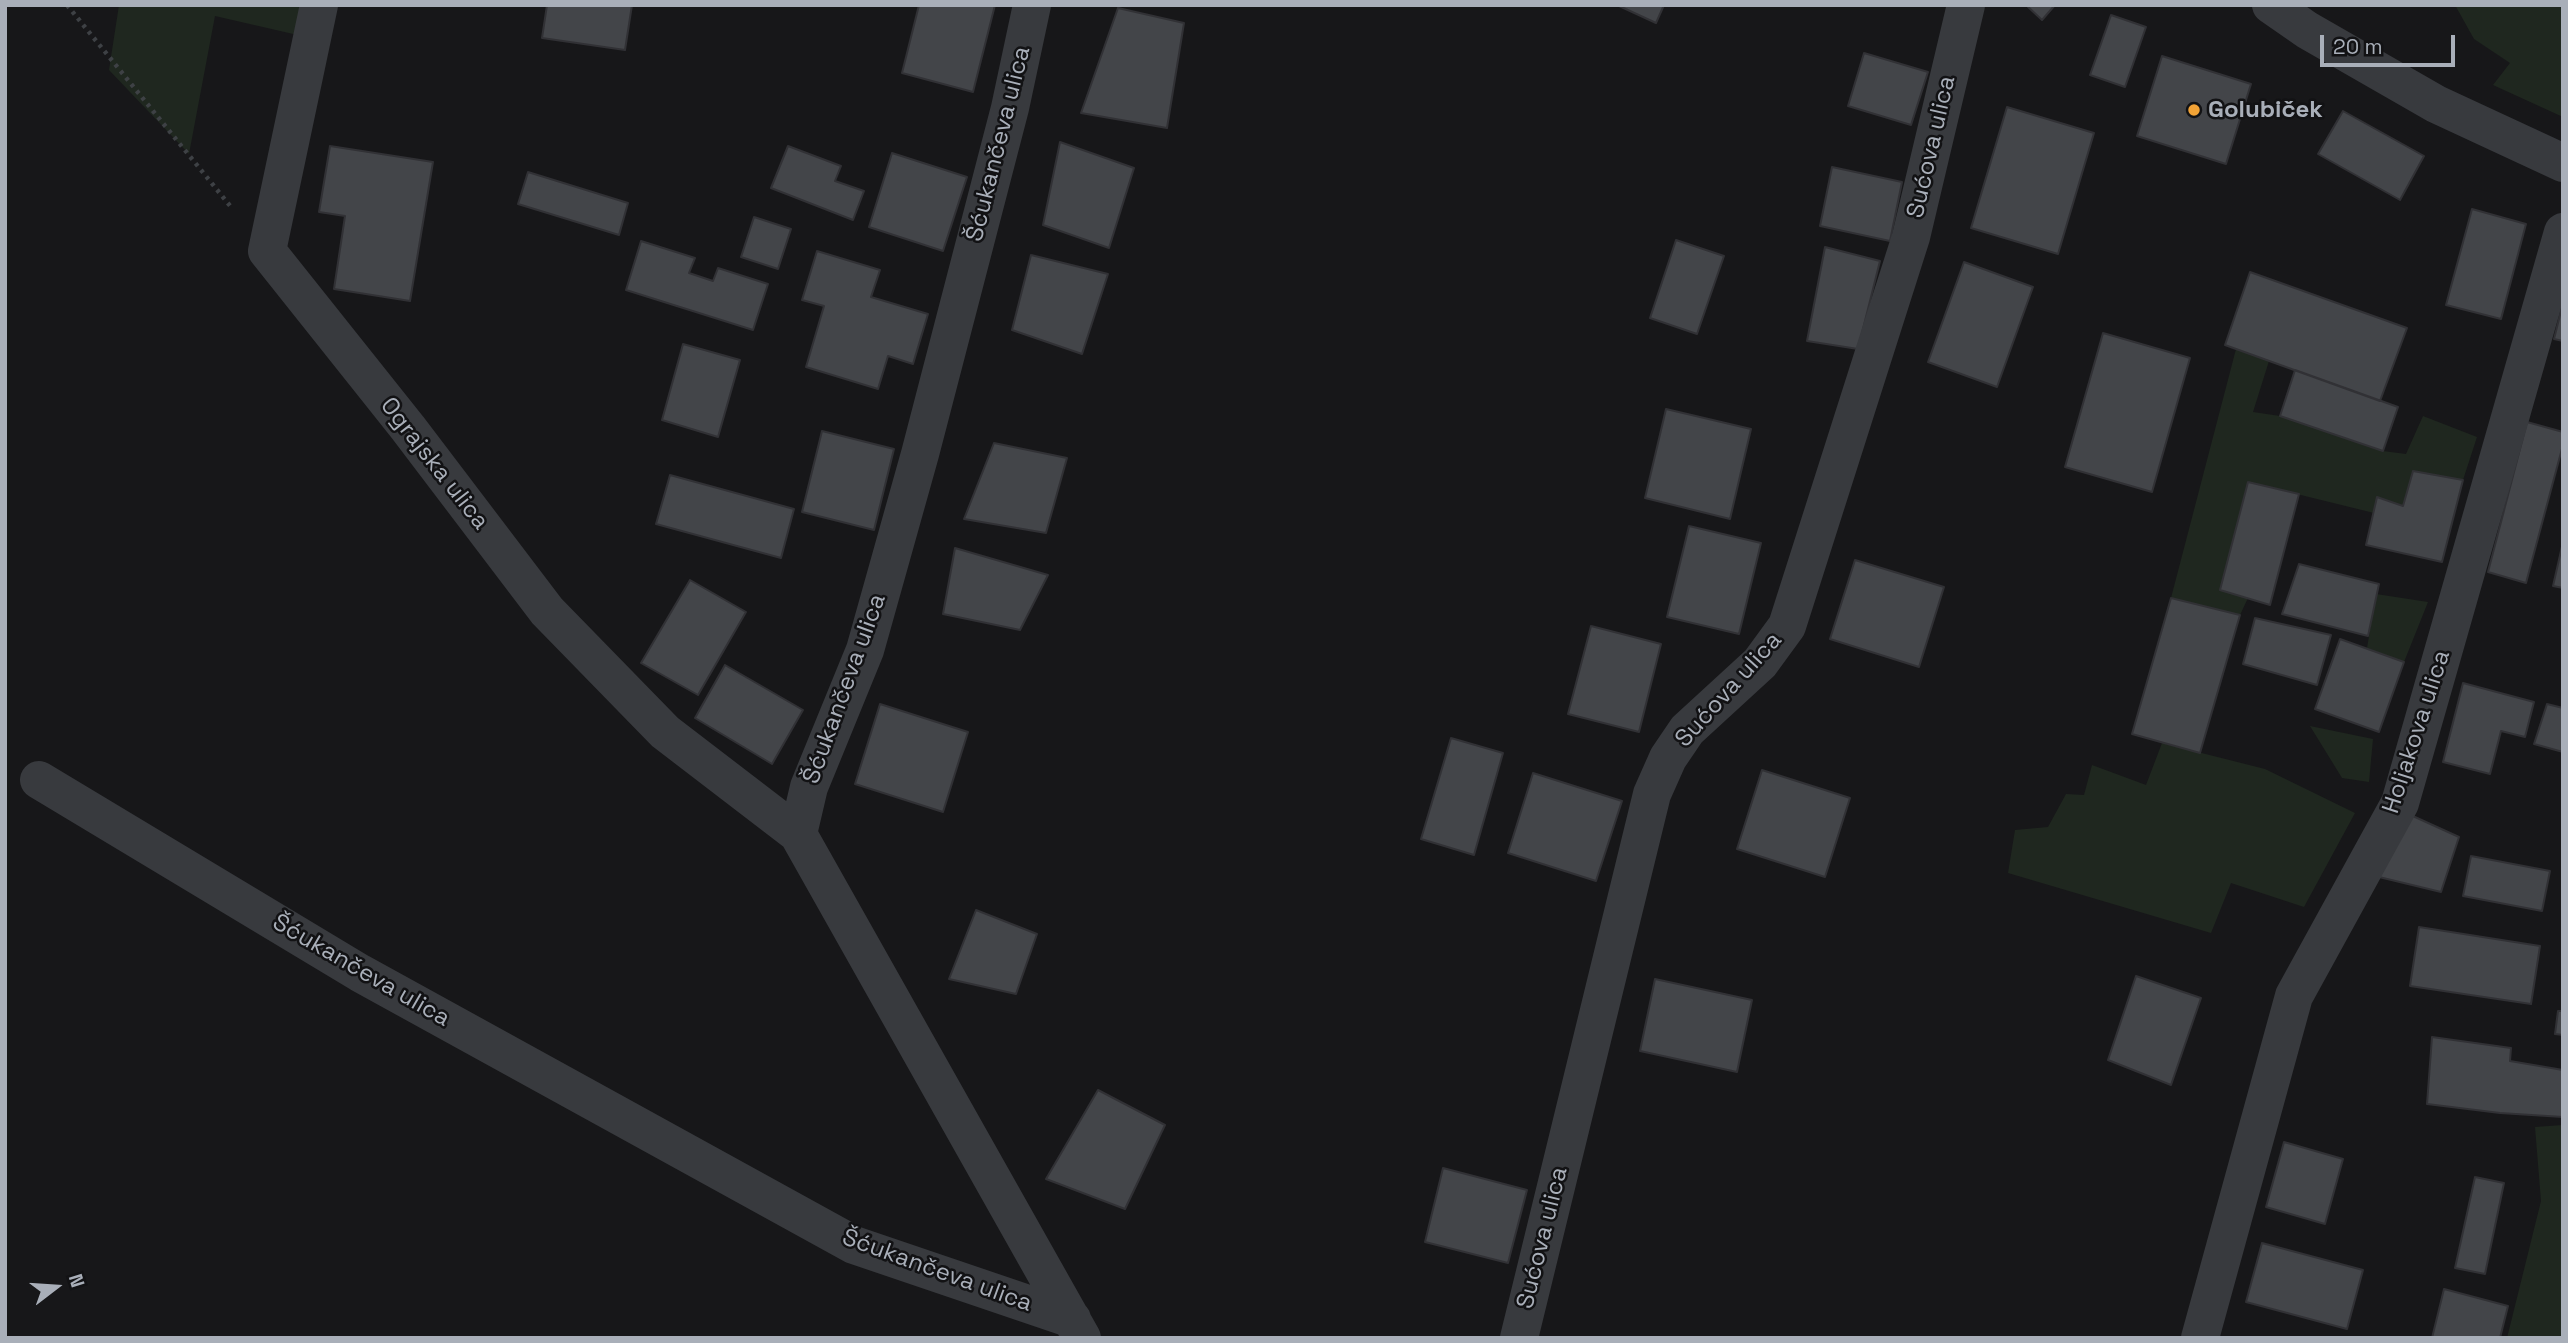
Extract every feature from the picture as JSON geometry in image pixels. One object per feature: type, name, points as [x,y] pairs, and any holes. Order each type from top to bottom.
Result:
[{"type":"street","points":[[267,251],[319,5]]},
{"type":"street","name":"Šćukančeva ulica","points":[[1032,5],[1010,108],[920,454],[868,637],[809,787],[797,834],[1077,1328]]},
{"type":"street","name":"Sućova ulica","points":[[1519,1338],[1652,794],[1668,758],[1687,730],[1760,663],[1787,626],[1911,237],[1966,5]]},
{"type":"street","points":[[2271,5],[2307,30],[2435,104],[2563,163]]},
{"type":"street","name":"Holjakova ulica","points":[[2200,1338],[2294,996],[2400,803],[2563,232]]},
{"type":"street","name":"Ograjska ulica","points":[[267,251],[408,428],[547,611],[665,732],[797,834]]},
{"type":"street","name":"Šćukančeva ulica","points":[[39,780],[360,973],[854,1245],[1077,1328]]},
{"type":"path","points":[[67,5],[267,251]]},
{"type":"shaded area","points":[[119,5],[308,5],[302,36],[215,16],[189,154],[109,70]]},
{"type":"shaded area","points":[[2455,5],[2563,5],[2563,117],[2493,85],[2510,63],[2474,39]]},
{"type":"shaded area","points":[[2236,349],[2269,361],[2253,412],[2280,416],[2383,451],[2406,454],[2423,416],[2477,437],[2463,480],[2413,471],[2403,506],[2377,498],[2374,513],[2248,482],[2248,598],[2240,615],[2171,598]]},
{"type":"shaded area","points":[[2376,594],[2428,602],[2404,662],[2367,648]]},
{"type":"shaded area","points":[[2310,726],[2373,739],[2369,782],[2342,778]]},
{"type":"shaded area","points":[[2162,743],[2265,769],[2355,813],[2304,907],[2231,883],[2211,933],[2008,873],[2015,830],[2048,827],[2066,794],[2084,795],[2092,765],[2146,785]]},
{"type":"shaded area","points":[[2563,1125],[2563,1338],[2507,1338],[2541,1201],[2535,1127]]},
{"type":"building","points":[[547,5],[632,5],[625,50],[542,38]]},
{"type":"building","points":[[919,5],[995,5],[973,92],[902,73]]},
{"type":"building","points":[[1617,5],[1664,5],[1656,23]]},
{"type":"building","points":[[2026,5],[2055,5],[2042,20]]},
{"type":"building","points":[[1118,8],[1184,23],[1167,128],[1081,113]]},
{"type":"building","points":[[2111,15],[2146,27],[2125,87],[2090,75]]},
{"type":"building","points":[[1864,53],[1928,72],[1911,125],[1848,106]]},
{"type":"building","name":"Golubiček","points":[[2162,56],[2251,84],[2226,164],[2137,136]]},
{"type":"building","points":[[2007,107],[2094,133],[2058,254],[1971,228]]},
{"type":"building","points":[[2343,111],[2424,156],[2400,200],[2318,154]]},
{"type":"building","points":[[1060,142],[1134,168],[1109,248],[1043,225]]},
{"type":"building","points":[[330,146],[433,162],[410,301],[334,289],[345,216],[319,212]]},
{"type":"building","points":[[788,146],[841,166],[835,181],[864,191],[853,220],[771,188]]},
{"type":"building","points":[[892,153],[967,177],[943,251],[869,227]]},
{"type":"building","points":[[1832,167],[1902,182],[1890,241],[1820,226]]},
{"type":"building","points":[[528,172],[628,203],[619,235],[518,204]]},
{"type":"building","points":[[2472,209],[2526,224],[2501,319],[2446,305]]},
{"type":"building","points":[[754,217],[791,229],[778,269],[741,257]]},
{"type":"building","points":[[1676,240],[1724,256],[1697,334],[1650,318]]},
{"type":"building","points":[[641,241],[695,258],[689,273],[713,281],[718,268],[768,284],[753,330],[626,290]]},
{"type":"building","points":[[1825,247],[1880,261],[1858,349],[1807,341]]},
{"type":"building","points":[[817,251],[880,270],[871,297],[928,314],[913,364],[888,356],[878,389],[806,367],[824,306],[802,300]]},
{"type":"building","points":[[1031,255],[1108,274],[1082,354],[1012,330]]},
{"type":"building","points":[[1964,262],[2033,287],[1997,387],[1928,362]]},
{"type":"building","points":[[2250,272],[2407,328],[2380,401],[2225,345]]},
{"type":"building","points":[[2563,303],[2563,341],[2554,339]]},
{"type":"building","points":[[2103,333],[2190,358],[2152,492],[2065,467]]},
{"type":"building","points":[[683,344],[740,360],[718,437],[662,420]]},
{"type":"building","points":[[2295,370],[2398,407],[2383,451],[2280,416]]},
{"type":"building","points":[[1666,409],[1751,429],[1730,519],[1645,498]]},
{"type":"building","points":[[2527,422],[2563,432],[2563,445],[2526,583],[2488,572]]},
{"type":"building","points":[[822,431],[894,449],[874,530],[802,512]]},
{"type":"building","points":[[994,443],[1067,458],[1046,533],[964,519]]},
{"type":"building","points":[[2413,471],[2463,480],[2442,562],[2366,545],[2377,497],[2403,506]]},
{"type":"building","points":[[670,475],[794,509],[781,558],[656,524]]},
{"type":"building","points":[[2248,482],[2299,494],[2270,605],[2220,590]]},
{"type":"building","points":[[1689,526],[1761,543],[1739,634],[1667,617]]},
{"type":"building","points":[[2563,542],[2563,588],[2553,586]]},
{"type":"building","points":[[955,548],[1048,575],[1020,630],[943,614]]},
{"type":"building","points":[[1855,560],[1944,587],[1919,667],[1830,639]]},
{"type":"building","points":[[2299,564],[2379,584],[2368,636],[2282,614]]},
{"type":"building","points":[[690,580],[746,612],[698,695],[641,663]]},
{"type":"building","points":[[2171,598],[2240,615],[2200,753],[2132,734]]},
{"type":"building","points":[[2255,618],[2331,635],[2317,685],[2243,664]]},
{"type":"building","points":[[1591,626],[1661,644],[1639,732],[1568,714]]},
{"type":"building","points":[[2340,639],[2404,662],[2379,732],[2315,709]]},
{"type":"building","points":[[725,665],[803,710],[772,764],[695,718]]},
{"type":"building","points":[[2463,683],[2534,702],[2525,737],[2501,731],[2490,774],[2443,762]]},
{"type":"building","points":[[880,704],[968,732],[943,812],[855,784]]},
{"type":"building","points":[[2547,704],[2563,708],[2563,752],[2534,744]]},
{"type":"building","points":[[1451,738],[1503,753],[1474,855],[1421,839]]},
{"type":"building","points":[[1762,770],[1850,798],[1825,877],[1737,849]]},
{"type":"building","points":[[1533,773],[1622,801],[1596,881],[1508,853]]},
{"type":"building","points":[[2404,812],[2459,837],[2441,892],[2379,877]]},
{"type":"building","points":[[2471,856],[2550,871],[2542,911],[2463,896]]},
{"type":"building","points":[[976,910],[1037,934],[1016,994],[949,979]]},
{"type":"building","points":[[2419,927],[2540,946],[2531,1004],[2410,986]]},
{"type":"building","points":[[2136,976],[2201,998],[2171,1085],[2108,1060]]},
{"type":"building","points":[[1655,979],[1752,1000],[1737,1072],[1640,1051]]},
{"type":"building","points":[[2558,1011],[2563,1011],[2563,1035],[2555,1034]]},
{"type":"building","points":[[2432,1037],[2511,1048],[2510,1061],[2563,1070],[2563,1117],[2427,1104]]},
{"type":"building","points":[[1098,1090],[1165,1125],[1125,1209],[1046,1179]]},
{"type":"building","points":[[2284,1142],[2343,1159],[2325,1224],[2266,1207]]},
{"type":"building","points":[[1443,1168],[1527,1190],[1508,1263],[1425,1242]]},
{"type":"building","points":[[2475,1177],[2504,1183],[2485,1274],[2455,1268]]},
{"type":"building","points":[[2262,1243],[2363,1270],[2347,1329],[2246,1302]]},
{"type":"building","points":[[2444,1289],[2508,1306],[2500,1338],[2432,1338]]},
{"type":"place","name":"Golubiček","points":[[2194,110]]}]
